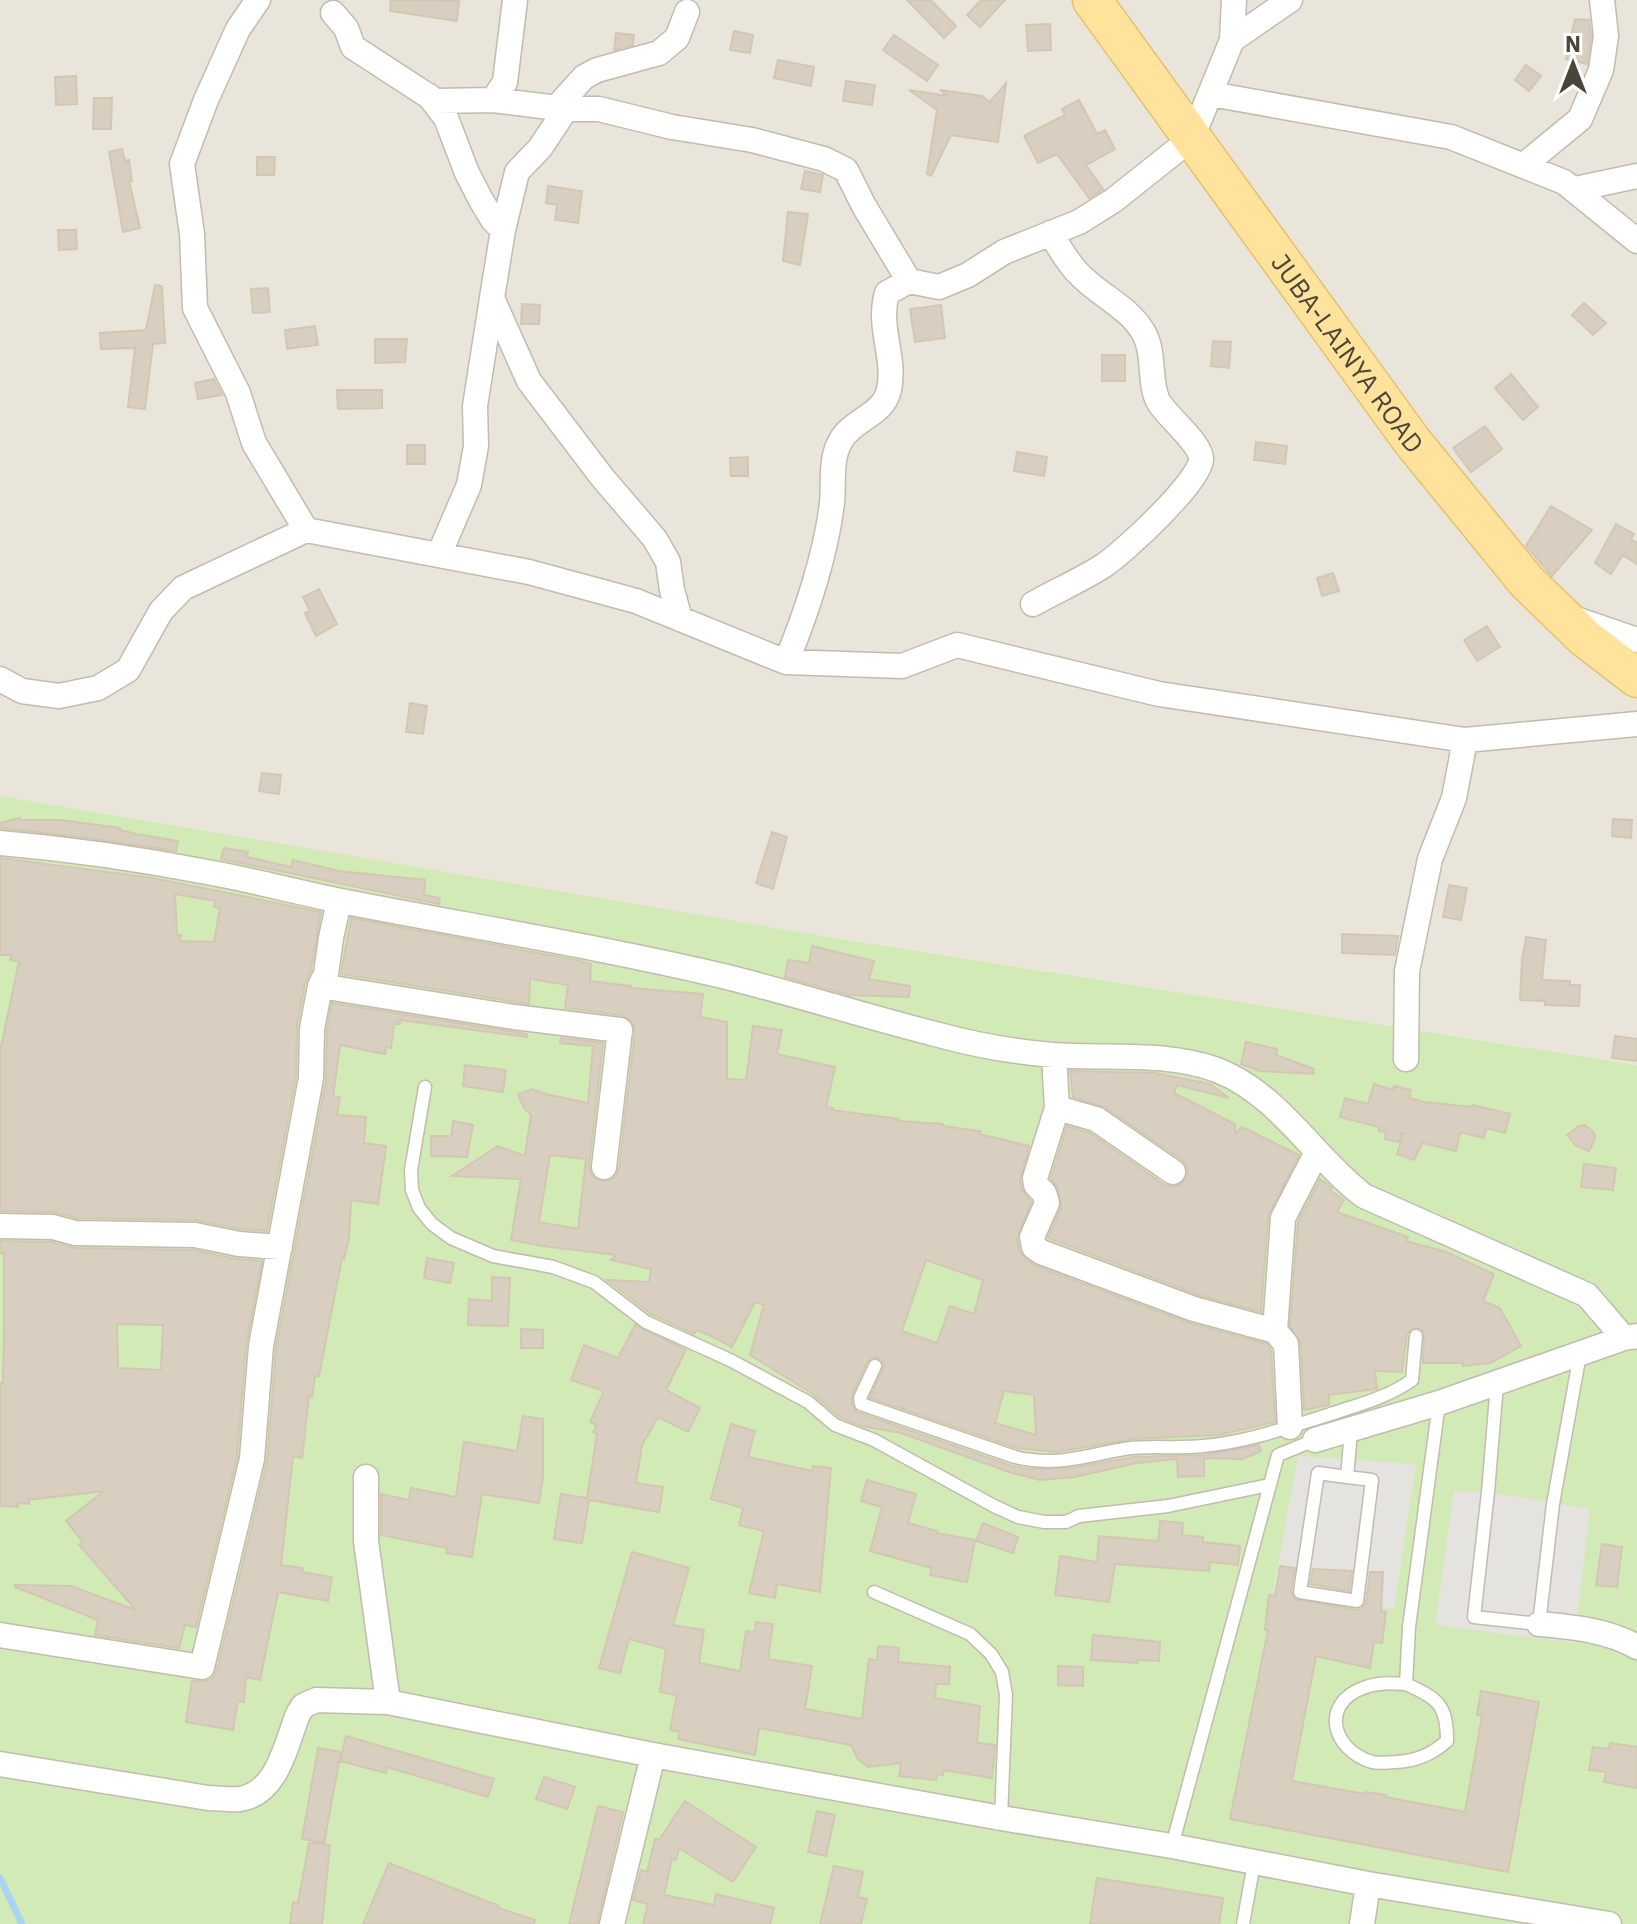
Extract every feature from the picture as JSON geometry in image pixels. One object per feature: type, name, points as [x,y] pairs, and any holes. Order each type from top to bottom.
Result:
[{"type":"main road","name":"JUBA-LAINYA ROAD","points":[[1092,0],[1412,441],[1527,582],[1586,639],[1637,678]]},
{"type":"street","points":[[258,0],[238,29],[182,164],[192,234],[195,308],[238,393],[254,443],[306,530]]},
{"type":"street","points":[[493,100],[505,82],[515,0]]},
{"type":"street","points":[[786,662],[823,545],[839,443],[855,424],[881,408],[889,390],[890,363],[882,318],[887,293],[909,281],[939,287],[968,275],[1004,252],[1079,222],[1114,200],[1192,138],[1232,40],[1234,0]]},
{"type":"street","points":[[1232,40],[1290,0]]},
{"type":"street","points":[[1524,165],[1580,119],[1601,70],[1606,36],[1602,0]]},
{"type":"street","points":[[441,550],[469,485],[476,446],[475,406],[503,230],[517,172],[540,148],[561,108],[584,77],[597,70],[659,53],[677,38],[687,12]]},
{"type":"street","points":[[333,13],[346,28],[353,47],[436,101],[493,100],[599,109],[672,127],[752,140],[784,151],[824,159],[846,170],[909,281]]},
{"type":"street","points":[[1211,94],[1451,137],[1524,165],[1575,189],[1637,241]]},
{"type":"street","points":[[429,96],[446,118],[481,200],[503,230]]},
{"type":"street","points":[[1575,189],[1637,176]]},
{"type":"street","points":[[1033,604],[1105,565],[1159,518],[1198,471],[1201,458],[1197,447],[1177,427],[1157,399],[1153,384],[1154,367],[1143,330],[1078,273],[1050,233]]},
{"type":"street","points":[[492,298],[529,381],[602,477],[655,539],[668,562],[680,619]]},
{"type":"street","points":[[0,679],[22,691],[59,696],[98,688],[128,670],[161,611],[183,588],[306,530],[529,572],[636,601],[786,662],[902,666],[957,645],[1159,694],[1465,740],[1637,724]]},
{"type":"street","points":[[1560,613],[1637,640]]},
{"type":"street","points":[[1406,1059],[1407,971],[1430,859],[1454,798],[1465,740]]},
{"type":"street","points":[[0,843],[63,849],[207,872],[720,976],[1010,1051],[1149,1058],[1215,1069],[1250,1086],[1340,1178],[1364,1196],[1587,1295],[1631,1337],[1439,1403],[1315,1440]]},
{"type":"street","points":[[0,1635],[202,1667],[252,1459],[261,1346],[311,1078],[312,1029],[339,901]]},
{"type":"street","points":[[320,986],[514,1017],[620,1030],[604,1167]]},
{"type":"street","points":[[1054,1055],[1057,1108],[1036,1173],[1036,1185],[1044,1193],[1047,1203],[1032,1237],[1034,1247],[1194,1309],[1275,1331],[1286,1344],[1290,1427]]},
{"type":"street","points":[[1057,1108],[1096,1119],[1173,1172]]},
{"type":"street","points":[[1275,1331],[1283,1218],[1317,1152]]},
{"type":"street","points":[[0,1226],[53,1227],[87,1234],[195,1235],[239,1244],[280,1247]]},
{"type":"street","points":[[366,1477],[366,1541],[388,1702]]},
{"type":"street","points":[[1539,1624],[1577,1628],[1637,1647]]},
{"type":"street","points":[[0,1764],[208,1798],[240,1799],[260,1792],[275,1774],[303,1706],[316,1700],[336,1699],[388,1702],[653,1755],[1172,1846],[1555,1919],[1609,1924]]},
{"type":"street","points":[[612,1924],[653,1755]]},
{"type":"street","points":[[1362,1924],[1368,1884]]},
{"type":"lane","points":[[425,1087],[411,1170],[412,1190],[419,1208],[432,1224],[451,1238],[493,1256],[553,1267],[594,1282],[646,1322],[782,1388],[808,1402],[835,1425],[874,1440],[994,1506],[1018,1517],[1066,1522],[1079,1516],[1168,1506],[1269,1485]]},
{"type":"lane","points":[[875,1366],[860,1398],[861,1404],[1015,1457],[1037,1462],[1071,1461],[1125,1449],[1240,1441],[1382,1398],[1412,1380],[1416,1336]]},
{"type":"lane","points":[[1497,1384],[1474,1617],[1539,1624],[1553,1504],[1580,1354]]},
{"type":"lane","points":[[1406,1684],[1409,1627],[1439,1403]]},
{"type":"lane","points":[[1347,1477],[1351,1431]]},
{"type":"lane","points":[[1172,1846],[1278,1455],[1315,1440]]},
{"type":"lane","points":[[1318,1473],[1347,1477],[1372,1480],[1357,1601],[1300,1592],[1318,1473]]},
{"type":"lane","points":[[874,1592],[970,1634],[991,1654],[1002,1672],[1006,1695],[1001,1818]]},
{"type":"lane","points":[[1385,1682],[1406,1684],[1435,1697],[1447,1717],[1447,1741],[1433,1753],[1406,1761],[1373,1763],[1351,1752],[1338,1739],[1334,1720],[1343,1700],[1361,1688],[1385,1682]]},
{"type":"lane","points":[[1243,1924],[1254,1863]]},
{"type":"shaded area","points":[[0,0],[1637,0],[1637,1065],[820,935],[0,1748]]},
{"type":"shaded area","points":[[1298,1456],[1416,1464],[1394,1609],[1273,1592]]},
{"type":"shaded area","points":[[1454,1491],[1488,1492],[1590,1509],[1574,1643],[1435,1625]]},
{"type":"green space","points":[[0,796],[793,931],[1637,1065],[1637,1924],[0,1924]]},
{"type":"building","points":[[391,0],[459,1],[457,21],[390,11]]},
{"type":"building","points":[[907,0],[931,0],[956,26],[944,38]]},
{"type":"building","points":[[981,0],[1005,0],[980,27],[967,15]]},
{"type":"building","points":[[1575,19],[1589,20],[1591,36],[1587,64],[1566,59]]},
{"type":"building","points":[[1050,24],[1051,50],[1028,51],[1026,25]]},
{"type":"building","points":[[734,31],[753,35],[750,53],[730,50]]},
{"type":"building","points":[[616,33],[634,35],[633,45],[614,50]]},
{"type":"building","points":[[894,35],[938,65],[927,81],[883,50]]},
{"type":"building","points":[[778,60],[814,67],[811,86],[774,78]]},
{"type":"building","points":[[1526,65],[1541,76],[1529,91],[1515,80]]},
{"type":"building","points":[[76,76],[77,104],[56,105],[55,77]]},
{"type":"building","points":[[846,81],[875,85],[872,105],[843,101]]},
{"type":"building","points":[[1006,83],[998,142],[951,135],[931,176],[927,174],[937,110],[909,90],[948,96],[940,90],[982,96],[990,102]]},
{"type":"building","points":[[94,98],[112,98],[111,129],[93,129]]},
{"type":"building","points":[[1079,100],[1097,134],[1105,130],[1115,149],[1086,165],[1103,189],[1089,198],[1057,154],[1038,163],[1024,136],[1065,115],[1062,109]]},
{"type":"building","points":[[122,149],[125,161],[129,160],[132,181],[129,181],[140,228],[123,232],[109,152]]},
{"type":"building","points":[[257,157],[275,157],[274,175],[257,175]]},
{"type":"building","points":[[805,171],[823,175],[820,192],[801,189]]},
{"type":"building","points":[[548,186],[582,191],[578,223],[555,220],[557,205],[546,203]]},
{"type":"building","points":[[788,212],[808,214],[800,265],[783,261]]},
{"type":"building","points":[[58,230],[76,230],[77,249],[59,250]]},
{"type":"building","points":[[155,285],[162,286],[165,343],[153,344],[145,409],[128,407],[135,348],[101,349],[100,333],[146,330]]},
{"type":"building","points":[[268,288],[270,312],[253,313],[251,289]]},
{"type":"building","points":[[1584,303],[1606,323],[1593,335],[1572,315]]},
{"type":"building","points":[[522,304],[540,305],[539,324],[521,324]]},
{"type":"building","points":[[941,305],[945,338],[915,342],[910,309]]},
{"type":"building","points":[[315,326],[318,345],[287,349],[285,330]]},
{"type":"building","points":[[375,339],[407,339],[405,362],[375,363]]},
{"type":"building","points":[[1213,341],[1231,342],[1229,368],[1211,366]]},
{"type":"building","points":[[1102,355],[1125,355],[1125,381],[1102,381]]},
{"type":"building","points":[[1511,374],[1538,407],[1523,420],[1495,388]]},
{"type":"building","points":[[214,379],[222,395],[198,399],[195,383]]},
{"type":"building","points":[[337,390],[382,390],[382,408],[338,409]]},
{"type":"building","points":[[1485,426],[1502,449],[1471,472],[1453,448]]},
{"type":"building","points":[[1256,442],[1287,446],[1285,464],[1254,460]]},
{"type":"building","points":[[407,445],[425,445],[425,464],[407,464]]},
{"type":"building","points":[[1017,452],[1047,457],[1044,476],[1014,471]]},
{"type":"building","points":[[748,457],[748,476],[731,476],[730,458]]},
{"type":"building","points":[[1551,506],[1592,530],[1552,576],[1526,546]]},
{"type":"building","points":[[1616,524],[1634,534],[1631,539],[1637,543],[1637,564],[1623,555],[1611,574],[1595,563]]},
{"type":"building","points":[[1333,573],[1339,591],[1322,596],[1317,578]]},
{"type":"building","points":[[319,589],[337,624],[316,636],[305,613],[310,611],[303,597]]},
{"type":"building","points":[[1487,626],[1500,647],[1477,661],[1464,640]]},
{"type":"building","points":[[410,703],[427,706],[423,734],[406,732]]},
{"type":"building","points":[[262,773],[281,775],[279,794],[259,791]]},
{"type":"building","points":[[20,818],[120,828],[178,841],[176,851],[0,828],[0,823]]},
{"type":"building","points":[[1613,819],[1632,820],[1631,838],[1612,836]]},
{"type":"building","points":[[772,832],[787,837],[773,889],[756,883]]},
{"type":"building","points":[[224,848],[248,852],[247,857],[291,867],[293,860],[339,871],[425,880],[424,895],[440,898],[439,904],[221,859]]},
{"type":"building","points":[[0,858],[153,878],[321,912],[297,1026],[296,1076],[267,1231],[196,1220],[77,1218],[53,1212],[0,1211],[0,1051],[19,962],[10,960],[11,955],[0,955]],"holes":[[[175,894],[215,901],[214,907],[220,908],[214,942],[180,941]]]},
{"type":"building","points":[[1449,885],[1467,888],[1461,920],[1443,917]]},
{"type":"building","points":[[351,918],[591,964],[590,981],[703,994],[700,1017],[727,1022],[727,1079],[746,1080],[753,1026],[782,1030],[777,1054],[835,1067],[826,1107],[832,1110],[898,1121],[943,1124],[1029,1146],[1020,1180],[1021,1188],[1031,1202],[1017,1239],[1025,1259],[1036,1266],[1189,1323],[1267,1344],[1271,1350],[1275,1422],[1218,1435],[1133,1439],[1057,1452],[1017,1448],[870,1398],[884,1366],[882,1360],[875,1357],[867,1362],[852,1394],[852,1405],[857,1412],[1012,1466],[1029,1469],[1071,1468],[1135,1457],[1204,1455],[1259,1445],[1261,1451],[1243,1459],[1204,1458],[1204,1476],[1178,1477],[1177,1459],[1040,1480],[901,1433],[862,1426],[840,1417],[813,1394],[750,1355],[764,1305],[755,1302],[732,1347],[696,1330],[694,1334],[651,1314],[607,1280],[649,1282],[651,1269],[611,1260],[616,1255],[511,1240],[521,1179],[452,1176],[498,1146],[525,1156],[531,1115],[518,1094],[533,1089],[588,1103],[593,1046],[560,1043],[561,1038],[603,1043],[589,1166],[596,1179],[609,1181],[615,1177],[619,1169],[635,1032],[633,1023],[622,1015],[565,1008],[568,985],[530,979],[529,1004],[341,974]],"holes":[[[550,1155],[586,1159],[578,1229],[539,1222]],[[926,1260],[983,1280],[974,1314],[950,1306],[937,1343],[902,1331]],[[1004,1391],[1034,1395],[1036,1435],[995,1423]]]},
{"type":"building","points":[[1342,934],[1398,936],[1395,955],[1342,953]]},
{"type":"building","points":[[1526,937],[1546,940],[1542,980],[1570,981],[1570,985],[1580,985],[1579,1006],[1545,1005],[1545,1001],[1520,1000]]},
{"type":"building","points":[[812,946],[874,961],[869,979],[910,986],[909,997],[849,995],[785,977],[788,960],[809,963]]},
{"type":"building","points":[[332,1003],[527,1034],[527,1037],[400,1020],[400,1024],[394,1024],[391,1048],[386,1047],[385,1054],[340,1045],[333,1096],[340,1097],[337,1115],[366,1117],[364,1143],[386,1146],[378,1204],[351,1200],[349,1238],[342,1258],[319,1376],[315,1376],[312,1397],[309,1396],[302,1458],[293,1456],[281,1565],[332,1577],[328,1601],[278,1592],[260,1680],[246,1677],[244,1702],[238,1701],[233,1730],[186,1722],[192,1681],[208,1681],[217,1670],[267,1462],[276,1348],[326,1081],[327,1031]]},
{"type":"building","points":[[1615,1036],[1637,1039],[1637,1061],[1612,1058]]},
{"type":"building","points":[[1246,1042],[1277,1049],[1276,1055],[1314,1069],[1313,1074],[1260,1071],[1241,1064]]},
{"type":"building","points":[[465,1065],[506,1070],[503,1092],[463,1086]]},
{"type":"building","points":[[1070,1071],[1155,1073],[1210,1084],[1229,1098],[1177,1085],[1174,1093],[1235,1124],[1235,1134],[1242,1127],[1299,1155],[1268,1216],[1261,1312],[1199,1295],[1048,1238],[1061,1208],[1058,1189],[1051,1178],[1067,1126],[1090,1133],[1165,1185],[1180,1185],[1188,1174],[1182,1160],[1104,1107],[1073,1097]]},
{"type":"building","points":[[1374,1084],[1393,1090],[1394,1086],[1411,1090],[1409,1098],[1425,1102],[1473,1105],[1510,1114],[1505,1133],[1486,1128],[1484,1138],[1460,1132],[1456,1151],[1422,1143],[1414,1160],[1397,1154],[1404,1133],[1401,1133],[1399,1142],[1385,1139],[1386,1132],[1379,1131],[1379,1127],[1340,1117],[1345,1098],[1368,1104]]},
{"type":"building","points":[[453,1121],[473,1125],[467,1157],[431,1156],[431,1136],[451,1136]]},
{"type":"building","points":[[1585,1125],[1594,1133],[1595,1139],[1589,1151],[1576,1146],[1567,1135]]},
{"type":"building","points":[[1584,1164],[1616,1168],[1613,1190],[1581,1187]]},
{"type":"building","points":[[1320,1179],[1344,1200],[1337,1212],[1408,1237],[1406,1241],[1446,1252],[1494,1274],[1483,1301],[1500,1308],[1521,1346],[1490,1363],[1463,1366],[1463,1363],[1423,1363],[1424,1333],[1420,1328],[1413,1328],[1407,1334],[1402,1372],[1375,1371],[1377,1389],[1329,1395],[1329,1405],[1304,1410],[1301,1343],[1290,1326],[1298,1222]]},
{"type":"building","points":[[0,1241],[51,1242],[75,1248],[193,1250],[262,1261],[246,1345],[237,1457],[196,1627],[185,1625],[179,1648],[95,1635],[98,1620],[15,1587],[71,1586],[136,1610],[79,1545],[83,1542],[66,1521],[104,1491],[29,1500],[29,1504],[18,1503],[18,1507],[0,1506],[4,1253],[0,1253]],"holes":[[[117,1324],[163,1325],[161,1370],[118,1368]]]},
{"type":"building","points":[[427,1258],[454,1263],[450,1283],[424,1278]]},
{"type":"building","points":[[492,1277],[510,1278],[508,1326],[468,1325],[469,1299],[492,1301]]},
{"type":"building","points":[[635,1325],[686,1350],[666,1390],[700,1408],[688,1432],[658,1417],[642,1445],[636,1483],[663,1487],[659,1512],[589,1500],[582,1543],[554,1539],[561,1494],[587,1498],[597,1434],[593,1432],[597,1425],[590,1422],[604,1391],[571,1380],[584,1345],[618,1358]]},
{"type":"building","points":[[521,1329],[543,1330],[543,1348],[521,1348]]},
{"type":"building","points":[[523,1416],[543,1419],[543,1477],[539,1503],[482,1494],[472,1557],[446,1553],[447,1548],[381,1535],[381,1494],[409,1500],[411,1488],[456,1497],[464,1442],[517,1451]]},
{"type":"building","points":[[731,1424],[755,1431],[748,1457],[812,1471],[813,1466],[831,1468],[820,1592],[777,1584],[775,1598],[749,1593],[764,1531],[739,1525],[743,1508],[711,1499]]},
{"type":"building","points":[[867,1480],[916,1494],[908,1523],[937,1533],[975,1540],[967,1582],[930,1575],[932,1568],[870,1551],[882,1507],[861,1501]]},
{"type":"building","points":[[1160,1521],[1183,1523],[1182,1535],[1203,1537],[1203,1542],[1240,1546],[1238,1565],[1210,1562],[1209,1571],[1115,1564],[1109,1602],[1055,1595],[1060,1556],[1097,1562],[1099,1536],[1158,1541]]},
{"type":"building","points":[[983,1523],[1018,1537],[1013,1553],[976,1541]]},
{"type":"building","points":[[1602,1544],[1622,1547],[1617,1587],[1596,1585]]},
{"type":"building","points":[[632,1552],[689,1568],[673,1625],[704,1630],[699,1663],[740,1671],[746,1631],[755,1632],[756,1622],[773,1624],[768,1659],[812,1666],[805,1709],[862,1719],[869,1659],[877,1660],[878,1646],[899,1648],[898,1662],[950,1667],[949,1684],[936,1684],[935,1698],[980,1706],[977,1743],[995,1745],[992,1778],[944,1770],[943,1775],[937,1774],[936,1780],[899,1776],[901,1763],[868,1767],[858,1759],[851,1745],[759,1728],[755,1755],[678,1739],[680,1732],[670,1730],[677,1695],[660,1692],[666,1649],[629,1639],[620,1673],[599,1668]]},
{"type":"building","points":[[1280,1566],[1295,1568],[1291,1591],[1295,1599],[1356,1610],[1366,1603],[1370,1572],[1383,1572],[1381,1611],[1386,1612],[1382,1643],[1374,1642],[1370,1668],[1316,1656],[1292,1781],[1386,1795],[1465,1812],[1482,1716],[1477,1715],[1481,1691],[1539,1702],[1508,1872],[1230,1819],[1268,1630],[1265,1630],[1269,1595],[1275,1596]]},
{"type":"building","points":[[1313,1569],[1352,1571],[1349,1591],[1310,1584]]},
{"type":"building","points":[[1093,1635],[1160,1642],[1159,1661],[1091,1660]]},
{"type":"building","points":[[1058,1666],[1083,1667],[1083,1686],[1058,1685]]},
{"type":"building","points":[[346,1736],[494,1779],[488,1797],[387,1767],[386,1773],[340,1761]]},
{"type":"building","points":[[1610,1743],[1637,1747],[1637,1788],[1604,1782],[1606,1772],[1589,1770],[1593,1747],[1609,1749]]},
{"type":"building","points":[[318,1748],[341,1752],[324,1843],[302,1839]]},
{"type":"building","points":[[544,1777],[575,1787],[567,1809],[536,1799]]},
{"type":"building","points":[[685,1801],[756,1847],[733,1882],[679,1848],[676,1860],[672,1859],[664,1895],[714,1905],[716,1894],[774,1908],[770,1924],[643,1924],[648,1904],[633,1900],[641,1870],[647,1872],[655,1839],[659,1840]]},
{"type":"building","points":[[598,1806],[623,1812],[597,1924],[569,1924]]},
{"type":"building","points":[[817,1811],[835,1815],[826,1856],[808,1852]]},
{"type":"building","points":[[309,1843],[330,1845],[322,1924],[290,1924],[293,1902],[298,1903]]},
{"type":"building","points":[[389,1863],[535,1920],[534,1924],[363,1924]]},
{"type":"building","points":[[834,1866],[863,1872],[858,1897],[867,1899],[861,1924],[820,1924]]},
{"type":"building","points":[[1097,1878],[1223,1898],[1219,1924],[1090,1924]]},
{"type":"waterway","points":[[0,1878],[22,1924]]}]
